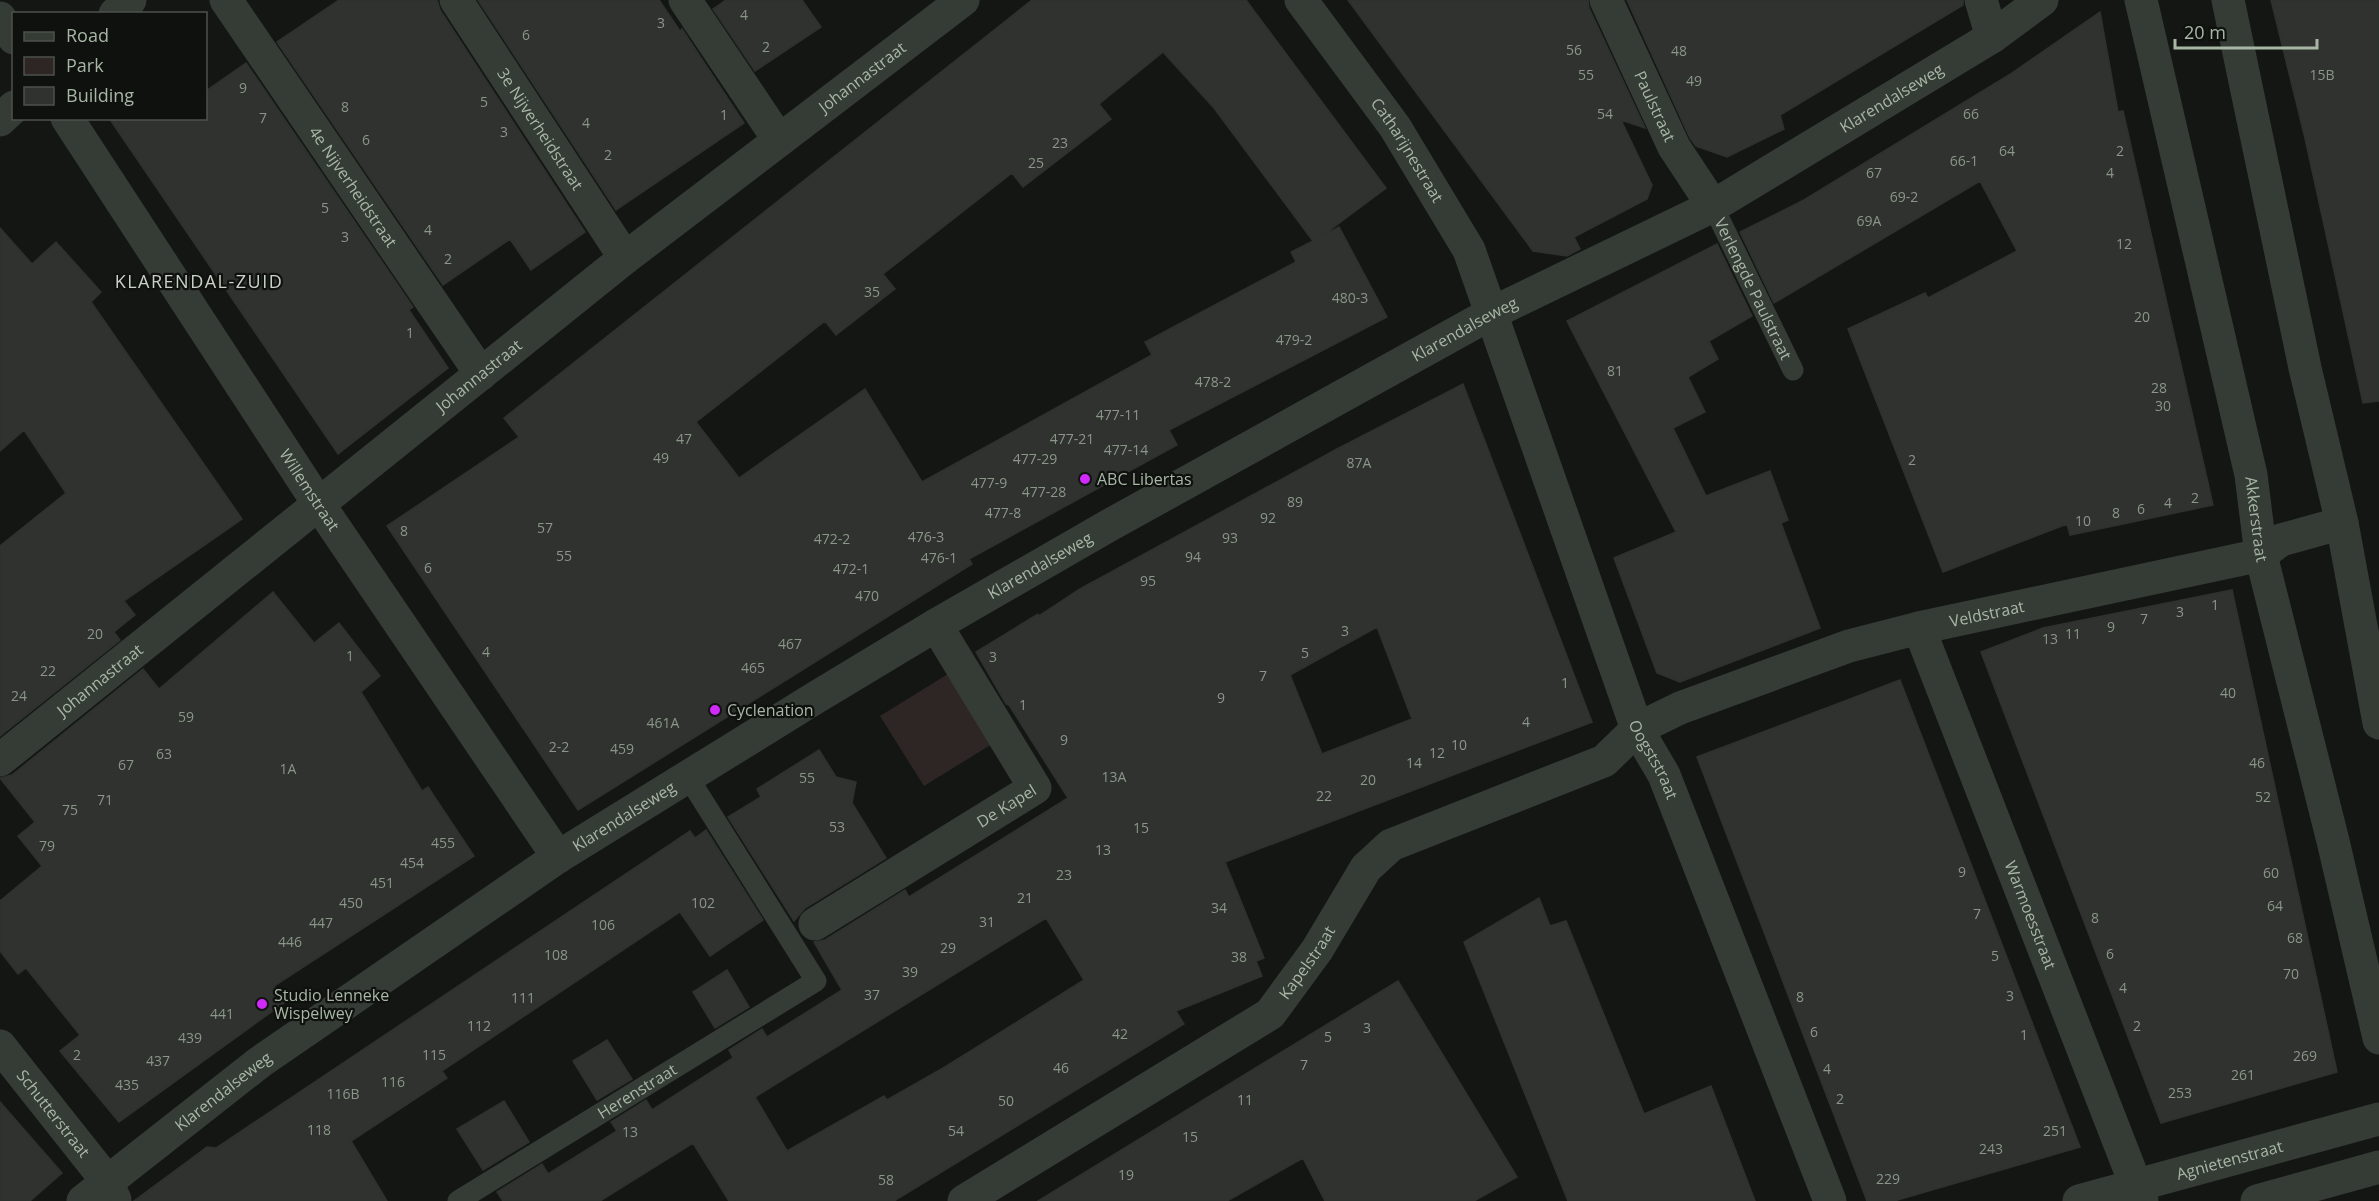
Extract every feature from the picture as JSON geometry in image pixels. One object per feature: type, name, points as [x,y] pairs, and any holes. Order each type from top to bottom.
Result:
[{"type":"street","points":[[117,12],[130,0]]},
{"type":"street","name":"4e Nijverheidstraat","points":[[226,0],[481,374]]},
{"type":"street","name":"3e Nijverheidstraat","points":[[456,0],[626,258]]},
{"type":"street","points":[[685,0],[779,140]]},
{"type":"street","name":"Catharijnestraat","points":[[1301,0],[1395,127],[1469,250],[1491,313]]},
{"type":"street","name":"Paulstraat","points":[[1606,0],[1674,147],[1713,206]]},
{"type":"street","points":[[1981,0],[1992,37]]},
{"type":"street","name":"Klarendalseweg","points":[[102,1194],[260,1062],[558,857],[936,625],[1118,520],[1491,313],[1713,206],[1992,37],[2042,0]]},
{"type":"street","name":"Akkerstraat","points":[[2142,0],[2251,475],[2262,555],[2379,1038]]},
{"type":"street","points":[[2228,0],[2305,368],[2342,523],[2379,723]]},
{"type":"street","name":"Johannastraat","points":[[0,760],[318,503],[947,5]]},
{"type":"street","points":[[0,18],[12,35]]},
{"type":"street","points":[[0,120],[12,109]]},
{"type":"street","name":"Willemstraat","points":[[68,120],[318,503],[558,857]]},
{"type":"street","name":"Oogststraat","points":[[1491,313],[1637,729],[1664,775],[1830,1201]]},
{"type":"street","name":"Veldstraat","points":[[1637,729],[1680,708],[1849,646],[1919,628],[2262,555],[2281,540],[2342,523]]},
{"type":"street","name":"De Kapel","points":[[815,924],[1035,788],[936,625]]},
{"type":"street","name":"Warmoesstraat","points":[[1919,628],[2140,1193]]},
{"type":"street","name":"Kapelstraat","points":[[964,1201],[1270,1014],[1317,950],[1366,867],[1391,845],[1604,761],[1637,729]]},
{"type":"street","name":"Schutterstraat","points":[[0,1046],[102,1194]]},
{"type":"street","name":"Agnietenstraat","points":[[2079,1201],[2140,1193],[2379,1119]]},
{"type":"street","points":[[2257,1201],[2379,1167]]},
{"type":"lane","name":"Verlengde Paulstraat","points":[[1713,206],[1793,370]]},
{"type":"lane","name":"Herenstraat","points":[[458,1201],[816,981],[688,777]]},
{"type":"green space","points":[[948,674],[992,744],[924,786],[880,716]]},
{"type":"building","points":[[339,0],[437,0],[440,10],[585,232],[531,270],[510,239],[443,285],[277,42]]},
{"type":"building","points":[[478,0],[659,0],[680,31],[682,29],[744,123],[616,210]]},
{"type":"building","points":[[726,0],[802,0],[821,27],[755,71],[713,9]]},
{"type":"building","points":[[1032,0],[1246,0],[1386,188],[1322,236],[1339,227],[1387,317],[1169,430],[1177,445],[969,559],[972,564],[578,810],[387,526],[519,437],[504,418]],"holes":[[[1163,52],[1214,108],[1313,241],[1291,252],[1296,262],[1145,342],[1152,355],[922,482],[865,389],[739,478],[696,422],[825,321],[836,335],[895,289],[883,274],[1012,173],[1023,187],[1111,119],[1099,104]]]},
{"type":"building","points":[[1348,0],[1588,0],[1589,8],[1645,128],[1621,120],[1652,185],[1647,199],[1574,237],[1580,249],[1567,256],[1533,251]]},
{"type":"building","points":[[1627,0],[1963,0],[1963,5],[1780,115],[1784,129],[1727,157],[1696,146],[1690,138]]},
{"type":"building","points":[[2271,0],[2379,0],[2379,401],[2363,403],[2305,138]]},
{"type":"building","points":[[2100,12],[2118,112],[2123,111],[2213,505],[2070,535],[2067,524],[1943,572],[1848,329],[1925,293],[1928,298],[2017,251],[1980,181],[1774,303],[1740,232],[1804,200],[2009,75]]},
{"type":"building","points":[[246,63],[413,307],[409,310],[448,368],[338,454],[110,120],[207,120],[207,90]]},
{"type":"building","points":[[0,228],[32,264],[56,242],[101,292],[91,302],[242,519],[124,601],[135,615],[114,632],[120,640],[0,736],[0,546],[66,493],[24,430],[0,451]]},
{"type":"building","points":[[1717,244],[1752,316],[1709,341],[1718,359],[1688,377],[1705,412],[1673,428],[1706,496],[1770,471],[1788,520],[1781,523],[1820,628],[1680,682],[1657,673],[1614,558],[1676,532],[1567,321]]},
{"type":"building","points":[[1463,384],[1592,722],[1225,862],[1264,958],[1256,961],[1262,976],[1176,1011],[1184,1024],[894,1201],[729,1201],[693,1143],[600,1201],[503,1201],[497,1192],[542,1164],[548,1174],[617,1131],[611,1122],[646,1100],[652,1110],[733,1058],[729,1050],[762,1029],[767,1037],[842,990],[814,942],[825,940],[905,890],[909,897],[1068,798],[1009,705],[1006,704],[976,652],[1038,614],[1039,616],[1080,589],[1337,449]],"holes":[[[1377,627],[1412,719],[1322,754],[1290,675]],[[1046,918],[1084,980],[945,1067],[887,1100],[884,1096],[787,1151],[755,1097]]]},
{"type":"building","points":[[2232,590],[2337,1072],[2161,1123],[1981,652],[2043,628]]},
{"type":"building","points":[[273,592],[314,643],[339,623],[380,676],[361,692],[422,791],[428,787],[474,856],[274,986],[285,1002],[119,1122],[60,1051],[80,1035],[26,968],[18,974],[0,951],[0,901],[42,866],[18,836],[35,822],[0,778],[12,775],[143,669],[159,689]]},
{"type":"building","points":[[1900,680],[2080,1147],[1894,1201],[1867,1201],[1697,757]]},
{"type":"building","points":[[819,750],[836,777],[856,782],[852,803],[886,858],[805,908],[794,921],[728,817],[761,797],[757,789]]},
{"type":"building","points":[[706,830],[763,920],[710,956],[680,912],[442,1071],[447,1078],[351,1141],[387,1201],[134,1201],[207,1147],[216,1148],[690,831],[695,838]]},
{"type":"building","points":[[1539,898],[1550,926],[1566,921],[1644,1114],[1711,1086],[1755,1201],[1568,1201],[1464,942]]},
{"type":"building","points":[[727,970],[749,1007],[715,1028],[693,992]]},
{"type":"building","points":[[1398,981],[1517,1177],[1474,1201],[1325,1201],[1303,1158],[1227,1201],[1038,1201]]},
{"type":"building","points":[[607,1040],[632,1079],[597,1100],[573,1061]]},
{"type":"building","points":[[504,1101],[529,1142],[483,1170],[457,1129]]},
{"type":"building","points":[[0,1102],[62,1173],[30,1201],[0,1201]]},
{"type":"place","name":"ABC Libertas","points":[[1085,479]]},
{"type":"place","name":"Cyclenation","points":[[715,710]]},
{"type":"place","name":"Studio Lenneke Wispelwey","points":[[262,1004]]},
{"type":"district","name":"KLARENDAL-ZUID","points":[[199,282]]}]
